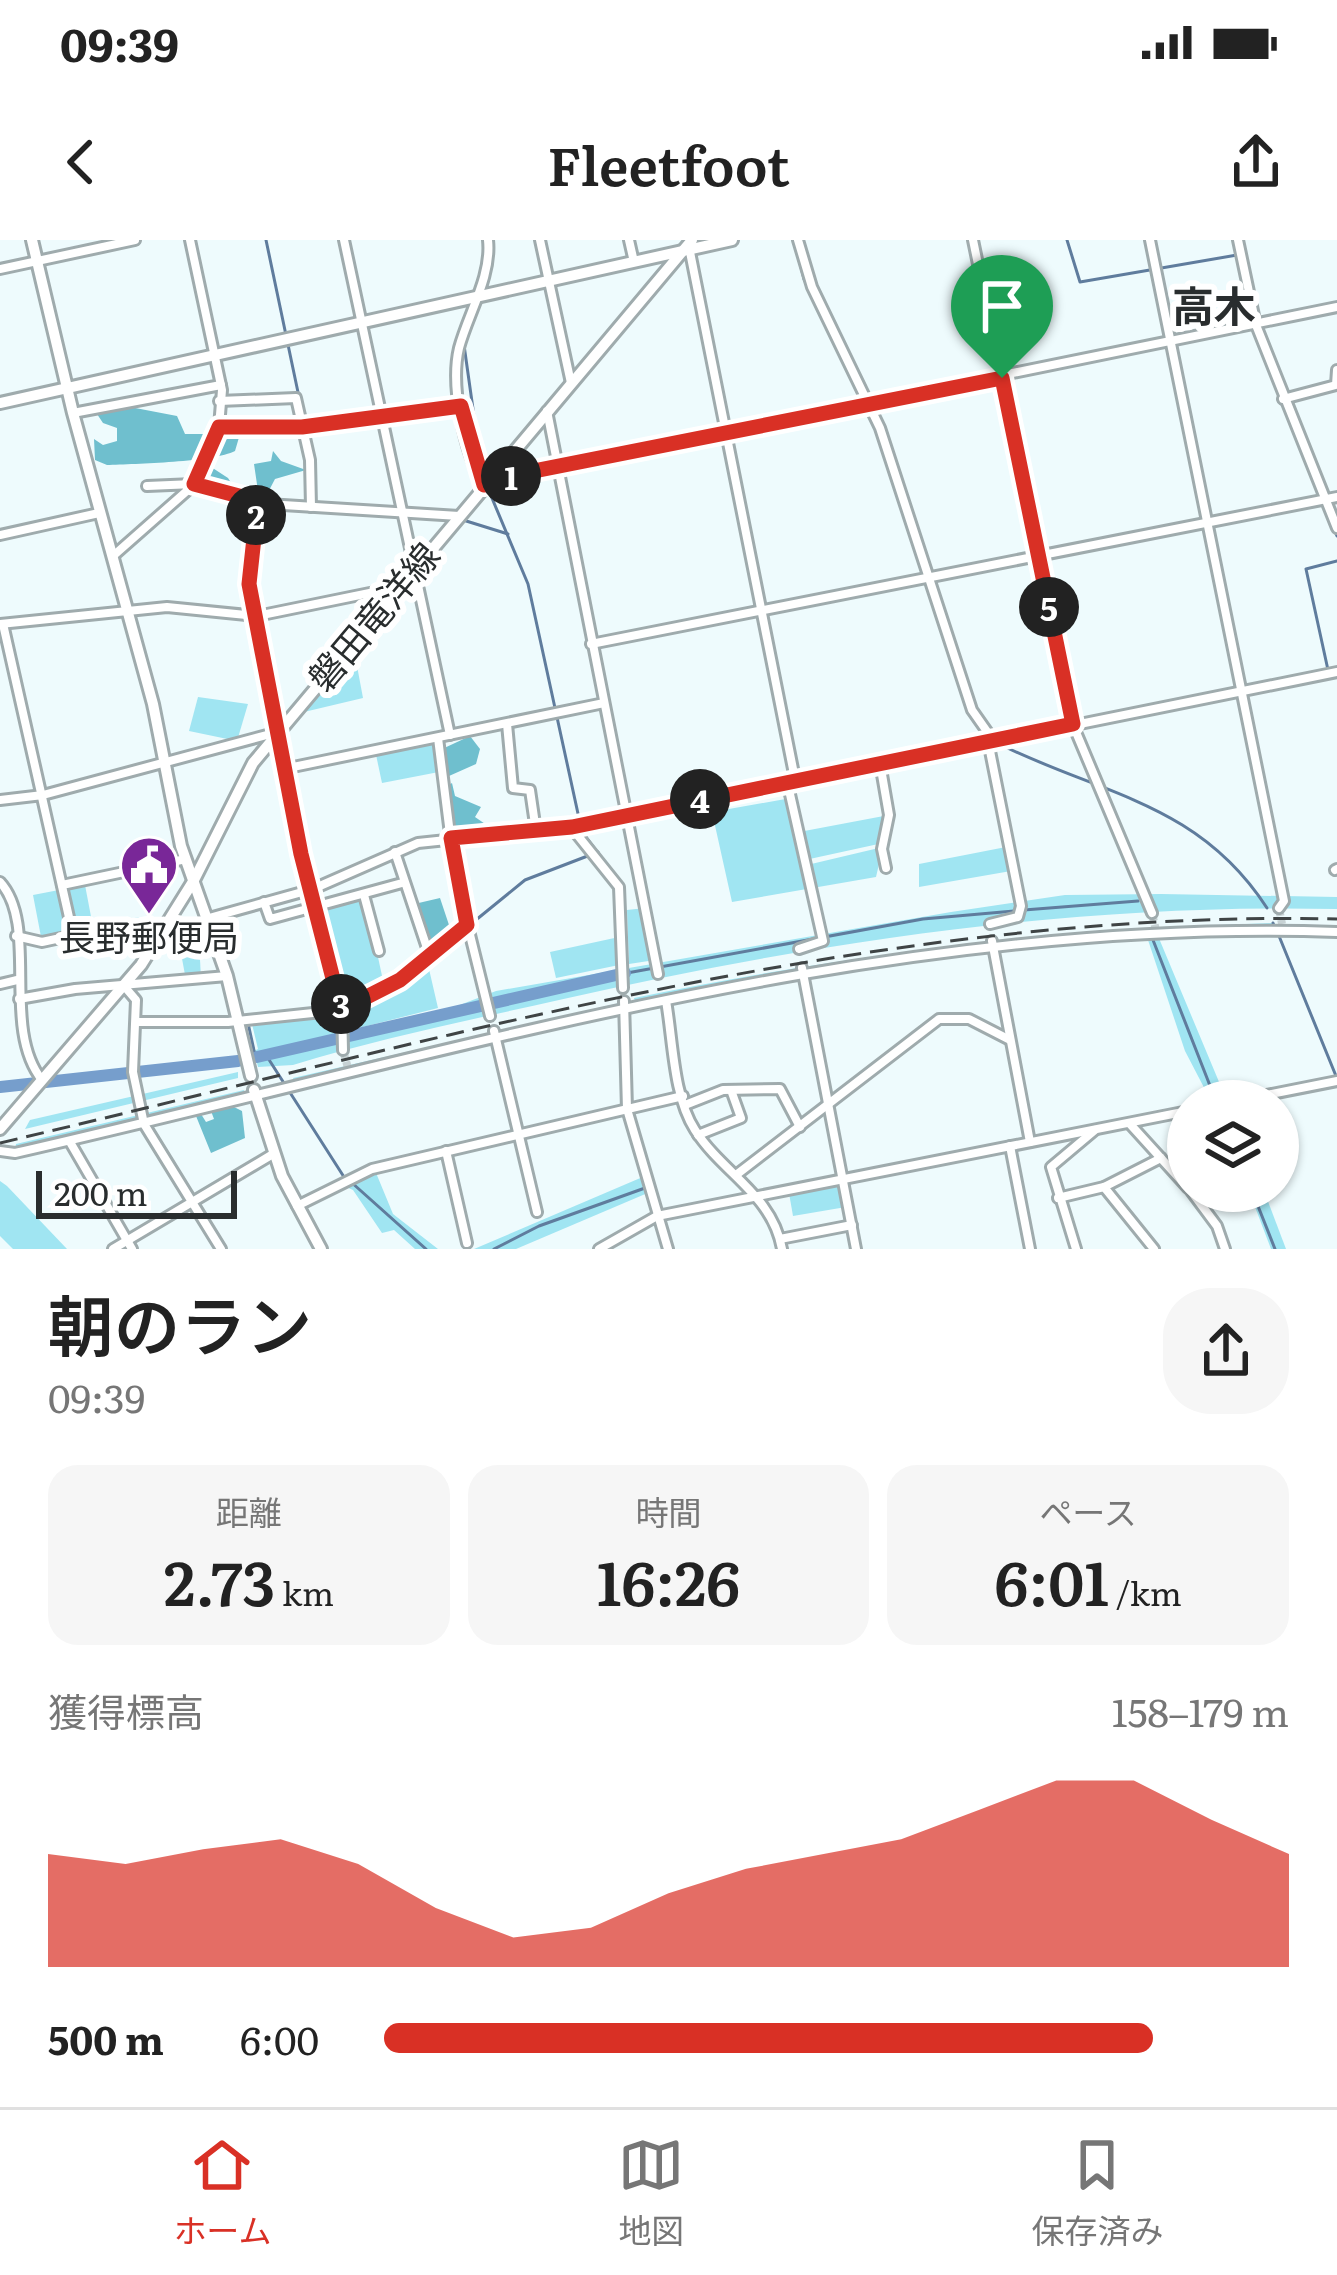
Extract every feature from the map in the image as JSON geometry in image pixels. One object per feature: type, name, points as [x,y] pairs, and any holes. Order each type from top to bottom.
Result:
[{"type":"street","points":[[32,240],[66,387],[128,610],[186,859],[227,976],[273,1154],[321,1249]]},
{"type":"street","points":[[0,269],[135,240]]},
{"type":"street","points":[[112,557],[194,484],[219,427],[221,385],[190,240]]},
{"type":"street","points":[[344,240],[450,736]]},
{"type":"street","points":[[488,240],[458,359],[461,406],[487,483],[1337,307]]},
{"type":"street","points":[[540,240],[571,382]]},
{"type":"street","points":[[629,240],[635,264]]},
{"type":"street","points":[[0,403],[732,240]]},
{"type":"street","points":[[798,240],[812,287],[871,404],[972,710],[991,741],[1021,906],[1018,917],[990,924]]},
{"type":"street","points":[[973,240],[1073,724],[1152,913]]},
{"type":"street","points":[[1153,240],[1284,901],[1279,908]]},
{"type":"street","points":[[1238,240],[1256,325],[1337,528]]},
{"type":"street","points":[[688,248],[824,941],[799,949]]},
{"type":"street","name":"磐田竜洋線","points":[[0,1129],[124,986],[165,927],[194,880],[242,778],[688,248]]},
{"type":"street","points":[[1283,399],[1336,385],[1337,370]]},
{"type":"street","points":[[73,413],[221,385]]},
{"type":"street","points":[[219,401],[296,398],[311,507]]},
{"type":"street","points":[[219,427],[302,427],[461,406]]},
{"type":"street","points":[[547,411],[658,974]]},
{"type":"street","points":[[147,486],[194,484],[258,501],[459,516]]},
{"type":"street","points":[[591,644],[1337,497]]},
{"type":"street","points":[[258,501],[249,555],[257,616],[301,854],[341,1010],[344,1050]]},
{"type":"street","points":[[0,535],[99,513]]},
{"type":"street","points":[[73,935],[2,624],[193,607],[257,616],[399,587]]},
{"type":"street","points":[[208,918],[313,889],[395,852],[451,838],[572,827],[1337,672]]},
{"type":"street","points":[[288,768],[604,703]]},
{"type":"street","points":[[506,724],[513,788],[530,790],[536,831]]},
{"type":"street","points":[[0,800],[43,795],[279,732]]},
{"type":"street","points":[[438,738],[467,925],[490,1016]]},
{"type":"street","points":[[880,763],[889,815],[882,849],[886,868]]},
{"type":"street","points":[[572,827],[619,886],[623,988]]},
{"type":"street","points":[[395,852],[430,957]]},
{"type":"street","points":[[62,885],[186,859]]},
{"type":"street","points":[[0,882],[15,905],[17,980],[35,1070],[42,1080]]},
{"type":"street","points":[[264,902],[270,919],[402,883]]},
{"type":"street","points":[[364,895],[379,951]]},
{"type":"street","points":[[139,1022],[175,1025],[341,1010],[400,980],[467,925]]},
{"type":"street","points":[[16,937],[42,942],[79,934],[82,949],[165,927]]},
{"type":"street","points":[[0,1151],[144,1124],[254,1087],[349,1071],[624,1005],[666,1001],[802,969],[992,945],[1283,927],[1337,932]]},
{"type":"street","points":[[992,945],[1030,1142]]},
{"type":"street","points":[[802,969],[856,1249]]},
{"type":"street","points":[[20,999],[227,976]]},
{"type":"street","points":[[0,984],[17,980]]},
{"type":"street","points":[[124,986],[136,1000],[139,1022],[133,1072],[144,1124],[221,1249]]},
{"type":"street","points":[[666,1001],[684,1100],[698,1135],[757,1196],[781,1244],[852,1225]]},
{"type":"street","points":[[624,1005],[627,1109],[668,1249]]},
{"type":"street","points":[[736,1175],[939,1019],[969,1019],[1010,1040]]},
{"type":"street","points":[[495,1035],[537,1212]]},
{"type":"street","points":[[1299,1089],[1337,1082]]},
{"type":"street","points":[[296,1207],[346,1178],[446,1151],[731,1090],[780,1089],[800,1126]]},
{"type":"street","points":[[698,1135],[741,1118],[731,1090]]},
{"type":"street","points":[[599,1249],[657,1216],[1167,1115]]},
{"type":"street","points":[[1129,1123],[1167,1164]]},
{"type":"street","points":[[1076,1249],[1051,1167],[1096,1129]]},
{"type":"street","points":[[69,1141],[130,1245]]},
{"type":"street","points":[[1010,1146],[1030,1249]]},
{"type":"street","points":[[446,1151],[467,1243]]},
{"type":"street","points":[[113,1249],[130,1245],[273,1154]]},
{"type":"street","points":[[1058,1198],[1104,1187],[1161,1158]]},
{"type":"street","points":[[1104,1187],[1154,1249]]},
{"type":"street","points":[[1207,1212],[1225,1249]]},
{"type":"shaded area","points":[[130,407],[177,416],[185,434],[240,434],[235,451],[154,463],[107,465],[95,460],[94,439],[103,445],[117,441],[117,428],[103,423],[97,414]]},
{"type":"shaded area","points":[[273,451],[281,461],[306,470],[275,479],[264,500],[197,485],[205,463],[228,478],[235,489],[258,491],[254,464],[271,461]]},
{"type":"shaded area","points":[[354,650],[363,698],[304,712]]},
{"type":"shaded area","points":[[198,697],[248,704],[237,741],[189,731]]},
{"type":"shaded area","points":[[470,736],[480,749],[476,764],[449,776],[440,750]]},
{"type":"shaded area","points":[[438,738],[444,771],[382,783],[375,750]]},
{"type":"shaded area","points":[[452,783],[455,796],[481,807],[475,817],[491,828],[489,833],[456,834],[449,822],[446,787]]},
{"type":"shaded area","points":[[791,798],[799,832],[889,815],[883,843],[805,860],[807,865],[883,847],[876,877],[732,902],[712,812]]},
{"type":"shaded area","points":[[1006,847],[1011,871],[919,887],[919,864]]},
{"type":"shaded area","points":[[85,885],[93,927],[139,917],[145,932],[82,949],[78,934],[42,942],[33,895]]},
{"type":"shaded area","points":[[1065,895],[1337,897],[1337,909],[1141,913],[945,930],[655,979],[293,1065],[258,1067],[254,1051],[258,1049],[252,1024],[337,1017],[335,1033],[340,1033],[341,1017],[400,990],[429,969],[438,1008],[347,1031],[452,1008],[496,991],[951,912]]},
{"type":"shaded area","points":[[365,897],[384,985],[344,1009],[316,912]]},
{"type":"shaded area","points":[[440,898],[452,934],[429,954],[410,905]]},
{"type":"shaded area","points":[[645,908],[655,960],[629,964],[627,910]]},
{"type":"shaded area","points":[[198,920],[201,979],[186,980],[176,927]]},
{"type":"shaded area","points":[[1272,923],[1274,929],[1158,936],[1218,1080],[1200,1080],[1185,1051],[1147,937],[949,952],[637,1007],[634,998],[792,969],[1110,931]]},
{"type":"shaded area","points":[[619,937],[619,965],[556,978],[550,952]]},
{"type":"shaded area","points":[[624,1002],[624,1010],[295,1084],[293,1078]]},
{"type":"shaded area","points":[[238,1072],[238,1078],[25,1129],[30,1120]]},
{"type":"shaded area","points":[[244,1090],[244,1097],[15,1153],[16,1144]]},
{"type":"shaded area","points":[[232,1106],[242,1111],[245,1138],[211,1153],[196,1116],[201,1114],[206,1122],[214,1119],[211,1111]]},
{"type":"shaded area","points":[[374,1168],[393,1214],[438,1249],[415,1249],[394,1230],[382,1233],[353,1190],[337,1183]]},
{"type":"shaded area","points":[[645,1176],[650,1192],[516,1249],[474,1249]]},
{"type":"shaded area","points":[[0,1181],[67,1249],[13,1249],[0,1236]]},
{"type":"shaded area","points":[[844,1183],[846,1207],[793,1216],[789,1193]]},
{"type":"shaded area","points":[[1257,1212],[1272,1212],[1286,1249],[1271,1249]]},
{"type":"waterway","points":[[266,240],[299,397]]},
{"type":"waterway","points":[[794,240],[804,279],[828,329]]},
{"type":"waterway","points":[[1067,240],[1080,282],[1237,255],[1243,282]]},
{"type":"waterway","points":[[1255,332],[1337,536]]},
{"type":"waterway","points":[[464,345],[482,473]]},
{"type":"waterway","points":[[489,491],[528,584],[582,832],[620,882]]},
{"type":"waterway","points":[[463,520],[508,534]]},
{"type":"waterway","points":[[1328,670],[1306,569],[1337,561]]},
{"type":"waterway","points":[[999,744],[1180,823],[1240,873],[1267,908]]},
{"type":"waterway","points":[[471,924],[525,880],[598,852]]},
{"type":"waterway","points":[[623,891],[624,930]]},
{"type":"waterway","points":[[1024,910],[1138,901]]},
{"type":"waterway","points":[[627,973],[923,919],[1014,911]]},
{"type":"waterway","points":[[1273,923],[1275,928]]},
{"type":"waterway","points":[[1279,936],[1336,1076]]},
{"type":"waterway","points":[[1153,940],[1208,1080]]},
{"type":"waterway","points":[[257,1057],[625,973]]},
{"type":"waterway","points":[[344,1014],[373,998]]},
{"type":"waterway","points":[[628,1001],[629,1041]]},
{"type":"waterway","points":[[248,1023],[255,1055],[266,1055],[344,1177]]},
{"type":"waterway","points":[[0,1087],[238,1061]]},
{"type":"waterway","points":[[351,1182],[426,1249]]},
{"type":"waterway","points":[[494,1249],[539,1226],[645,1188]]},
{"type":"waterway","points":[[1260,1212],[1275,1249]]},
{"type":"tunnel","points":[[1279,908],[1282,924]]},
{"type":"tunnel","points":[[1152,913],[1157,935]]},
{"type":"tunnel","points":[[343,1050],[348,1068]]},
{"type":"railway","points":[[0,1143],[496,1024],[830,958],[998,935],[1167,922],[1337,919]]},
{"type":"place","name":"長野郵便局","points":[[149,916]]},
{"type":"district","name":"高木","points":[[1214,307]]},
{"type":"route","points":[[1002,378],[1073,724],[572,827],[451,838],[467,925],[400,980],[341,1010],[301,854],[249,584],[258,501],[194,484],[219,427],[302,427],[461,406],[484,485],[489,480],[1002,378]]}]
